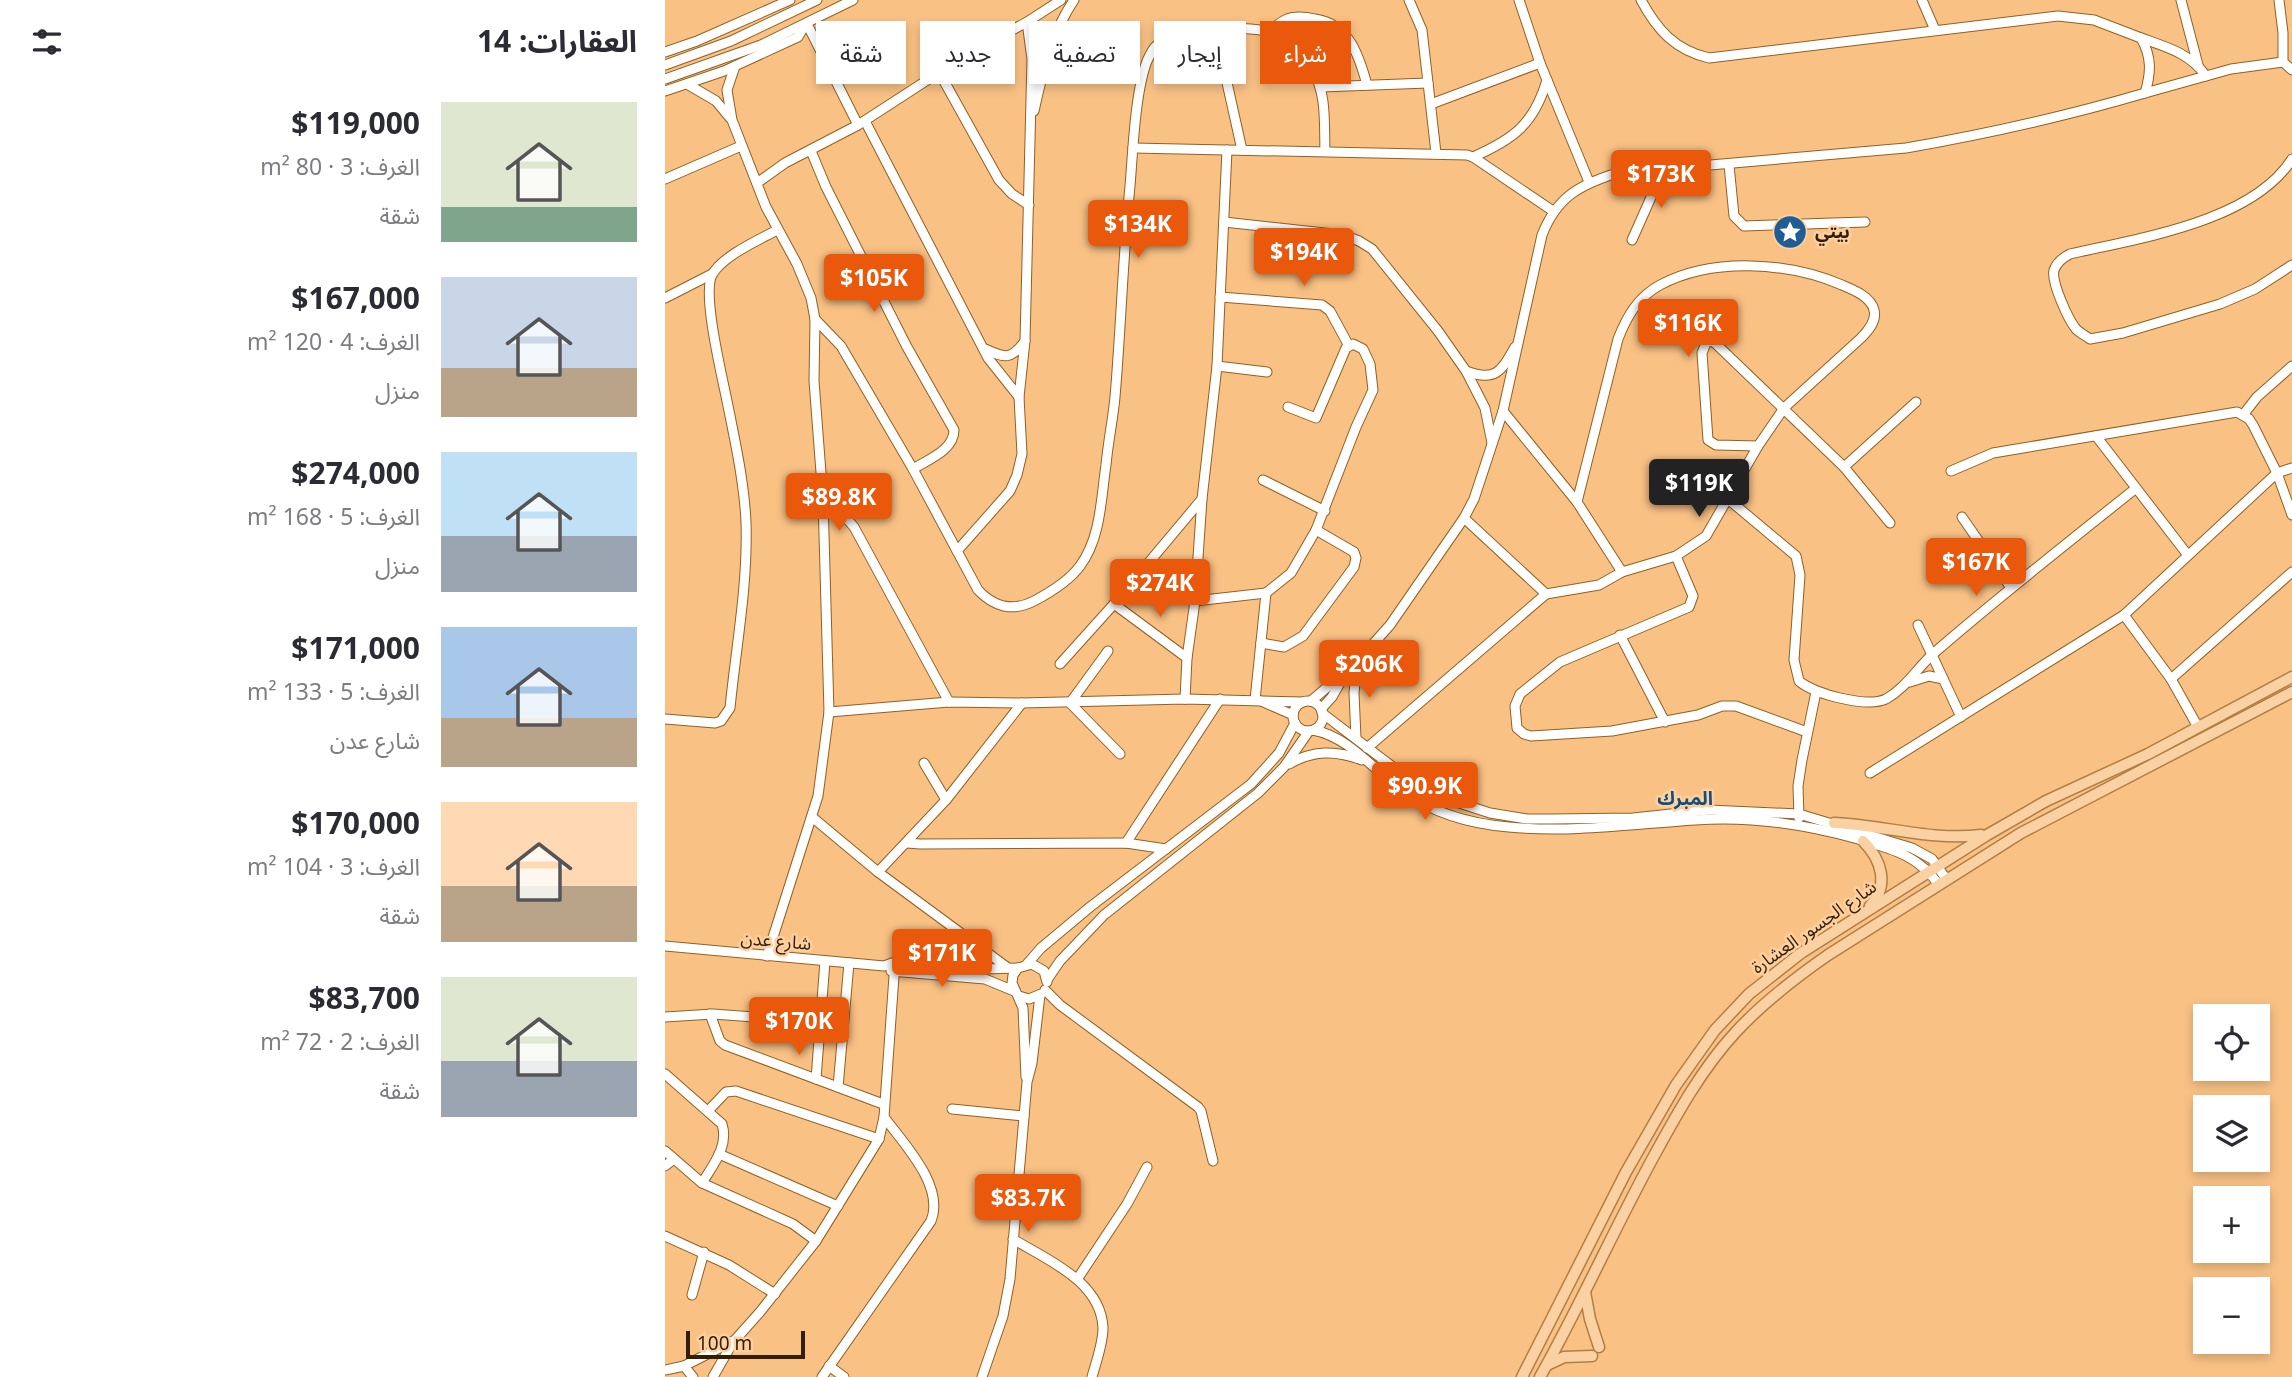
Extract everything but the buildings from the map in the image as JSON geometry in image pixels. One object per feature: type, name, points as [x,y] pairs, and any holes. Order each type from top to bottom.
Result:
[{"type":"main road","name":"شارع الجسور العشارة","points":[[1522,1377],[1643,1142],[1676,1084],[1730,1012],[1770,976],[1932,867],[2046,801],[2148,754],[2292,677]]},
{"type":"main road","name":"شارع الجسور العشارة","points":[[1544,1370],[1643,1176],[1697,1081],[1734,1034],[1800,974],[1874,925],[2055,814],[2292,692]]},
{"type":"main road","points":[[1834,823],[1871,825],[1949,838],[1987,835]]},
{"type":"main road","points":[[1862,914],[1875,901],[1882,878],[1877,858],[1863,841]]},
{"type":"main road","points":[[1544,1370],[1573,1355],[1595,1352],[1585,1291]]},
{"type":"main road","points":[[1556,1310],[1569,1322]]},
{"type":"main road","points":[[1548,1325],[1563,1335]]},
{"type":"street","points":[[665,52],[697,41],[790,0]]},
{"type":"street","points":[[665,65],[731,41],[817,0]]},
{"type":"street","points":[[665,79],[742,52],[853,0]]},
{"type":"street","points":[[1015,29],[1061,0]]},
{"type":"street","points":[[1031,127],[1050,47],[1074,0]]},
{"type":"street","points":[[1409,0],[1422,30],[1436,153]]},
{"type":"street","points":[[1519,0],[1546,80],[1589,182]]},
{"type":"street","points":[[1641,0],[1664,36],[1680,48],[1709,58],[2058,16],[2077,17],[2111,25],[2178,52],[2199,65]]},
{"type":"street","points":[[1922,0],[1935,30]]},
{"type":"street","points":[[2181,0],[2199,65],[2206,76]]},
{"type":"street","points":[[2279,0],[2283,62],[2292,70]]},
{"type":"street","points":[[1284,21],[1296,18],[1324,21]]},
{"type":"street","points":[[957,551],[1010,491],[1022,454],[1019,397],[1025,341],[1032,60],[1027,22]]},
{"type":"street","points":[[665,91],[736,66],[798,37],[806,24]]},
{"type":"street","points":[[806,24],[983,348],[1019,397]]},
{"type":"street","points":[[2141,38],[2150,56],[2150,75],[2145,93]]},
{"type":"street","points":[[1351,42],[1359,56],[1367,85]]},
{"type":"street","points":[[815,318],[841,346],[913,469],[978,590],[988,600],[1013,608],[1026,605],[1067,579],[1081,565],[1099,521],[1115,398],[1133,148],[1142,81],[1147,60],[1154,48]]},
{"type":"street","points":[[1017,994],[1029,999],[1044,988],[1060,961],[1104,915],[1237,812],[1284,767],[1311,730],[1322,721],[1322,711],[1342,679],[1390,625],[1464,518],[1474,499],[1503,411],[1539,247],[1553,211],[1570,194],[1589,182],[1617,173],[1729,166],[1942,142],[2105,105],[2231,69],[2283,62]]},
{"type":"street","points":[[1431,104],[1540,63]]},
{"type":"street","points":[[736,66],[727,90],[731,120],[778,230],[806,284],[815,318],[814,381],[823,499],[829,712],[818,796],[767,956]]},
{"type":"street","points":[[1473,157],[1500,144],[1524,127],[1541,100],[1546,80]]},
{"type":"street","points":[[1321,87],[1428,83]]},
{"type":"street","points":[[687,84],[716,101],[731,120]]},
{"type":"street","points":[[757,183],[785,163],[862,123],[921,84]]},
{"type":"street","points":[[946,84],[999,180],[1012,194],[1029,205]]},
{"type":"street","points":[[1227,84],[1242,150]]},
{"type":"street","points":[[1320,84],[1325,151]]},
{"type":"street","points":[[665,179],[741,146]]},
{"type":"street","points":[[1133,148],[1436,153],[1473,157],[1553,211]]},
{"type":"street","points":[[1185,699],[1202,499],[1217,366],[1227,150]]},
{"type":"street","points":[[811,151],[825,187],[907,346],[954,429],[949,446],[913,469]]},
{"type":"street","points":[[2292,159],[2276,181],[2239,206],[2174,229],[2070,254],[2060,260],[2054,270],[2053,279],[2073,323],[2078,331],[2090,339],[2123,333],[2220,304],[2255,289],[2292,265]]},
{"type":"street","points":[[1729,166],[1734,216],[1744,226],[1865,222]]},
{"type":"street","points":[[1632,240],[1664,168]]},
{"type":"street","points":[[1224,222],[1343,235],[1372,250],[1439,331],[1466,370],[1485,408],[1493,446]]},
{"type":"street","points":[[665,298],[712,274],[728,258],[778,230]]},
{"type":"street","points":[[1367,748],[1546,594],[1599,585],[1622,572],[1676,556],[1706,536],[1758,446],[1784,408],[1861,338],[1875,315],[1873,307],[1867,299],[1852,289],[1813,274],[1757,266],[1719,268],[1658,285],[1636,304],[1618,339],[1577,502]]},
{"type":"street","points":[[665,719],[715,723],[726,716],[730,708],[743,591],[743,484],[712,323],[708,288],[712,274]]},
{"type":"street","points":[[1220,297],[1322,305],[1330,311],[1349,346]]},
{"type":"street","points":[[1466,370],[1479,376],[1490,377],[1498,373],[1520,339]]},
{"type":"street","points":[[983,348],[1010,356],[1025,341]]},
{"type":"street","points":[[1758,446],[1716,445],[1708,440],[1702,352],[1710,341],[1844,467],[1890,523]]},
{"type":"street","points":[[1195,601],[1266,593],[1291,573],[1325,511],[1356,427],[1373,390],[1370,364],[1363,349],[1357,345],[1349,346],[1344,351],[1318,416],[1311,417],[1288,407]]},
{"type":"street","points":[[1217,366],[1267,372]]},
{"type":"street","points":[[2243,415],[2257,397],[2292,366]]},
{"type":"street","points":[[1844,467],[1916,402]]},
{"type":"street","points":[[1503,411],[1577,502],[1622,572]]},
{"type":"street","points":[[1951,471],[1993,453],[2231,412],[2249,419],[2277,473],[2292,516]]},
{"type":"street","points":[[2096,436],[2187,554]]},
{"type":"street","points":[[1870,773],[2124,615],[2277,473],[2292,468]]},
{"type":"street","points":[[1263,480],[1325,511]]},
{"type":"street","points":[[1728,499],[1795,556],[1800,575],[1794,667],[1799,681],[1816,692],[1876,702],[1909,682],[1933,654],[2011,587],[2135,489]]},
{"type":"street","points":[[823,499],[841,512],[853,527],[949,702]]},
{"type":"street","points":[[1060,664],[1202,499]]},
{"type":"street","points":[[1962,517],[2011,587]]},
{"type":"street","points":[[1464,518],[1546,594]]},
{"type":"street","points":[[1261,643],[1284,647],[1303,636],[1354,567],[1356,558],[1353,552],[1316,530]]},
{"type":"street","points":[[1676,556],[1693,596],[1689,607],[1560,662],[1546,676],[1520,694],[1515,706],[1517,728],[1531,736],[1612,731],[1698,715],[1721,706],[1736,706],[1807,732]]},
{"type":"street","points":[[2171,680],[2292,572]]},
{"type":"street","points":[[1257,700],[1266,593]]},
{"type":"street","points":[[1114,604],[1187,658]]},
{"type":"street","points":[[2124,615],[2171,680],[2198,727]]},
{"type":"street","points":[[1918,625],[1961,717]]},
{"type":"street","points":[[1620,635],[1665,722]]},
{"type":"street","points":[[1070,703],[1108,651]]},
{"type":"street","points":[[1356,738],[1357,661]]},
{"type":"street","points":[[1909,682],[1929,676],[1943,680]]},
{"type":"street","points":[[982,1377],[1003,1316],[1010,1279],[1027,1082],[1024,1008],[1012,979],[1018,967],[1090,908],[1234,798],[1267,768],[1289,737],[1296,707],[1342,679]]},
{"type":"street","points":[[1798,825],[1798,786],[1816,692]]},
{"type":"street","points":[[829,712],[949,702],[1022,704],[1185,699],[1307,702],[1419,786],[1444,798],[1490,813],[1527,819],[1633,818],[1709,810],[1799,814],[1834,823],[1927,855],[1943,882]]},
{"type":"street","points":[[1126,843],[1220,699]]},
{"type":"street","points":[[1257,700],[1294,719],[1301,729],[1345,743],[1405,793],[1450,816],[1485,824],[1535,829],[1615,827],[1711,819],[1758,820],[1798,825],[1863,841],[1902,853],[1932,867]]},
{"type":"street","points":[[1070,703],[1120,754]]},
{"type":"street","points":[[878,872],[946,800],[1022,704]]},
{"type":"street","points":[[1284,767],[1302,757],[1322,752],[1350,755],[1367,762]]},
{"type":"street","points":[[924,763],[946,800]]},
{"type":"street","points":[[811,817],[878,872],[1018,967],[1040,968],[1044,988],[1027,1082]]},
{"type":"street","points":[[907,842],[1126,843],[1167,849]]},
{"type":"street","name":"شارع عدن","points":[[665,946],[894,967],[985,979],[1017,994]]},
{"type":"street","points":[[816,1079],[825,961]]},
{"type":"street","points":[[838,1087],[849,963]]},
{"type":"street","points":[[713,1377],[735,1340],[816,1241],[879,1139],[884,1117],[894,967]]},
{"type":"street","name":"شارع عدن","points":[[894,967],[1018,967]]},
{"type":"street","points":[[1044,988],[1060,1005],[1198,1107],[1213,1161]]},
{"type":"street","points":[[665,1017],[710,1014],[819,1022]]},
{"type":"street","points":[[710,1014],[717,1035],[725,1045],[883,1104]]},
{"type":"street","points":[[665,1074],[708,1111],[722,1125],[725,1133],[719,1154],[702,1183]]},
{"type":"street","points":[[708,1111],[726,1092],[736,1091],[879,1139]]},
{"type":"street","points":[[952,1109],[1024,1116]]},
{"type":"street","points":[[822,1377],[935,1213],[935,1201],[928,1180],[884,1117]]},
{"type":"street","points":[[665,1151],[702,1183],[793,1224],[816,1241]]},
{"type":"street","points":[[719,1154],[838,1206]]},
{"type":"street","points":[[665,1166],[674,1159]]},
{"type":"street","points":[[1078,1278],[1127,1204],[1147,1167]]},
{"type":"street","points":[[665,1236],[705,1252],[775,1294]]},
{"type":"street","points":[[1013,1239],[1078,1278],[1096,1304],[1103,1327],[1092,1377]]},
{"type":"street","points":[[692,1295],[705,1252]]},
{"type":"street","points":[[665,1370],[684,1366],[735,1340]]},
{"type":"street","points":[[684,1366],[693,1377]]},
{"type":"street","points":[[829,1366],[844,1377]]},
{"type":"street","points":[[1544,1370],[1553,1377]]},
{"type":"place","name":"بيتي","points":[[1790,232]]},
{"type":"district","name":"المبرك","points":[[1685,798]]}]
